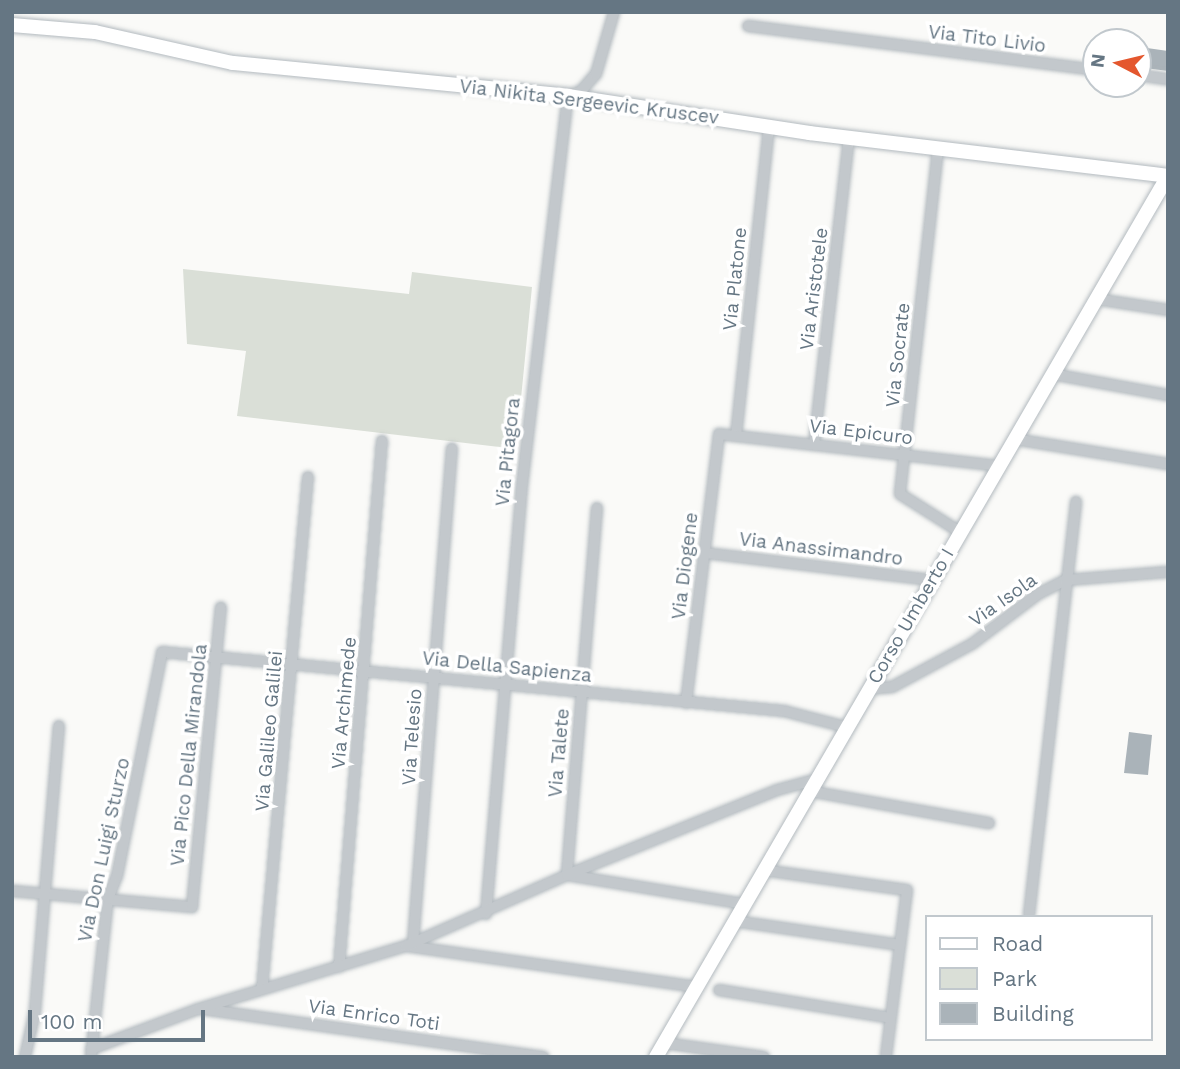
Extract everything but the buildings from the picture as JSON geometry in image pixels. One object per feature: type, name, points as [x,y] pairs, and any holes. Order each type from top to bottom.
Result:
[{"type":"main road","name":"Via Nikita Sergeevic Kruscev","points":[[12,24],[94,32],[221,62],[568,96],[849,138],[1168,176]]},
{"type":"main road","name":"Corso Umberto I","points":[[656,1057],[1168,176]]},
{"type":"street","points":[[568,96],[581,91],[596,74],[614,12]]},
{"type":"street","name":"Via Tito Livio","points":[[748,26],[1082,68]]},
{"type":"street","name":"Via Pitagora","points":[[486,914],[503,685],[544,277],[568,96]]},
{"type":"street","name":"Via Platone","points":[[736,436],[769,126]]},
{"type":"street","name":"Via Aristotele","points":[[814,445],[849,138]]},
{"type":"street","name":"Via Socrate","points":[[938,149],[900,494],[960,532]]},
{"type":"street","points":[[1096,299],[1168,310]]},
{"type":"street","points":[[1052,374],[1168,395]]},
{"type":"street","name":"Via Epicuro","points":[[719,434],[998,466]]},
{"type":"street","name":"Via Diogene","points":[[686,703],[719,434]]},
{"type":"street","points":[[1014,439],[1168,464]]},
{"type":"street","name":"Via Archimede","points":[[338,967],[365,670],[382,441]]},
{"type":"street","name":"Via Telesio","points":[[410,945],[453,449]]},
{"type":"street","name":"Via Galileo Galilei","points":[[262,989],[308,477]]},
{"type":"street","points":[[1029,915],[1076,502]]},
{"type":"street","name":"Via Talete","points":[[566,875],[597,509]]},
{"type":"street","name":"Via Anassimandro","points":[[705,553],[932,580]]},
{"type":"street","name":"Via Isola","points":[[868,689],[892,687],[972,644],[1038,594],[1066,580],[1168,572]]},
{"type":"street","name":"Via Pico Della Mirandola","points":[[108,899],[192,907],[222,607]]},
{"type":"street","name":"Via Della Sapienza","points":[[162,652],[784,711],[846,727]]},
{"type":"street","name":"Via Don Luigi Sturzo","points":[[91,1053],[108,899],[117,876],[162,652]]},
{"type":"street","points":[[25,1057],[35,1011],[59,726]]},
{"type":"street","points":[[91,1053],[198,1009],[410,945],[486,914],[566,875],[777,790],[812,785],[989,823]]},
{"type":"street","points":[[763,870],[907,890],[886,1057]]},
{"type":"street","points":[[566,875],[744,904]]},
{"type":"street","points":[[12,891],[108,899]]},
{"type":"street","points":[[734,921],[900,944]]},
{"type":"street","points":[[410,945],[696,987]]},
{"type":"street","points":[[719,990],[891,1018]]},
{"type":"street","name":"Via Enrico Toti","points":[[198,1009],[544,1057]]},
{"type":"street","points":[[664,1043],[764,1057]]},
{"type":"green space","points":[[183,269],[409,294],[412,272],[532,287],[516,449],[237,416],[246,351],[187,344]]}]
